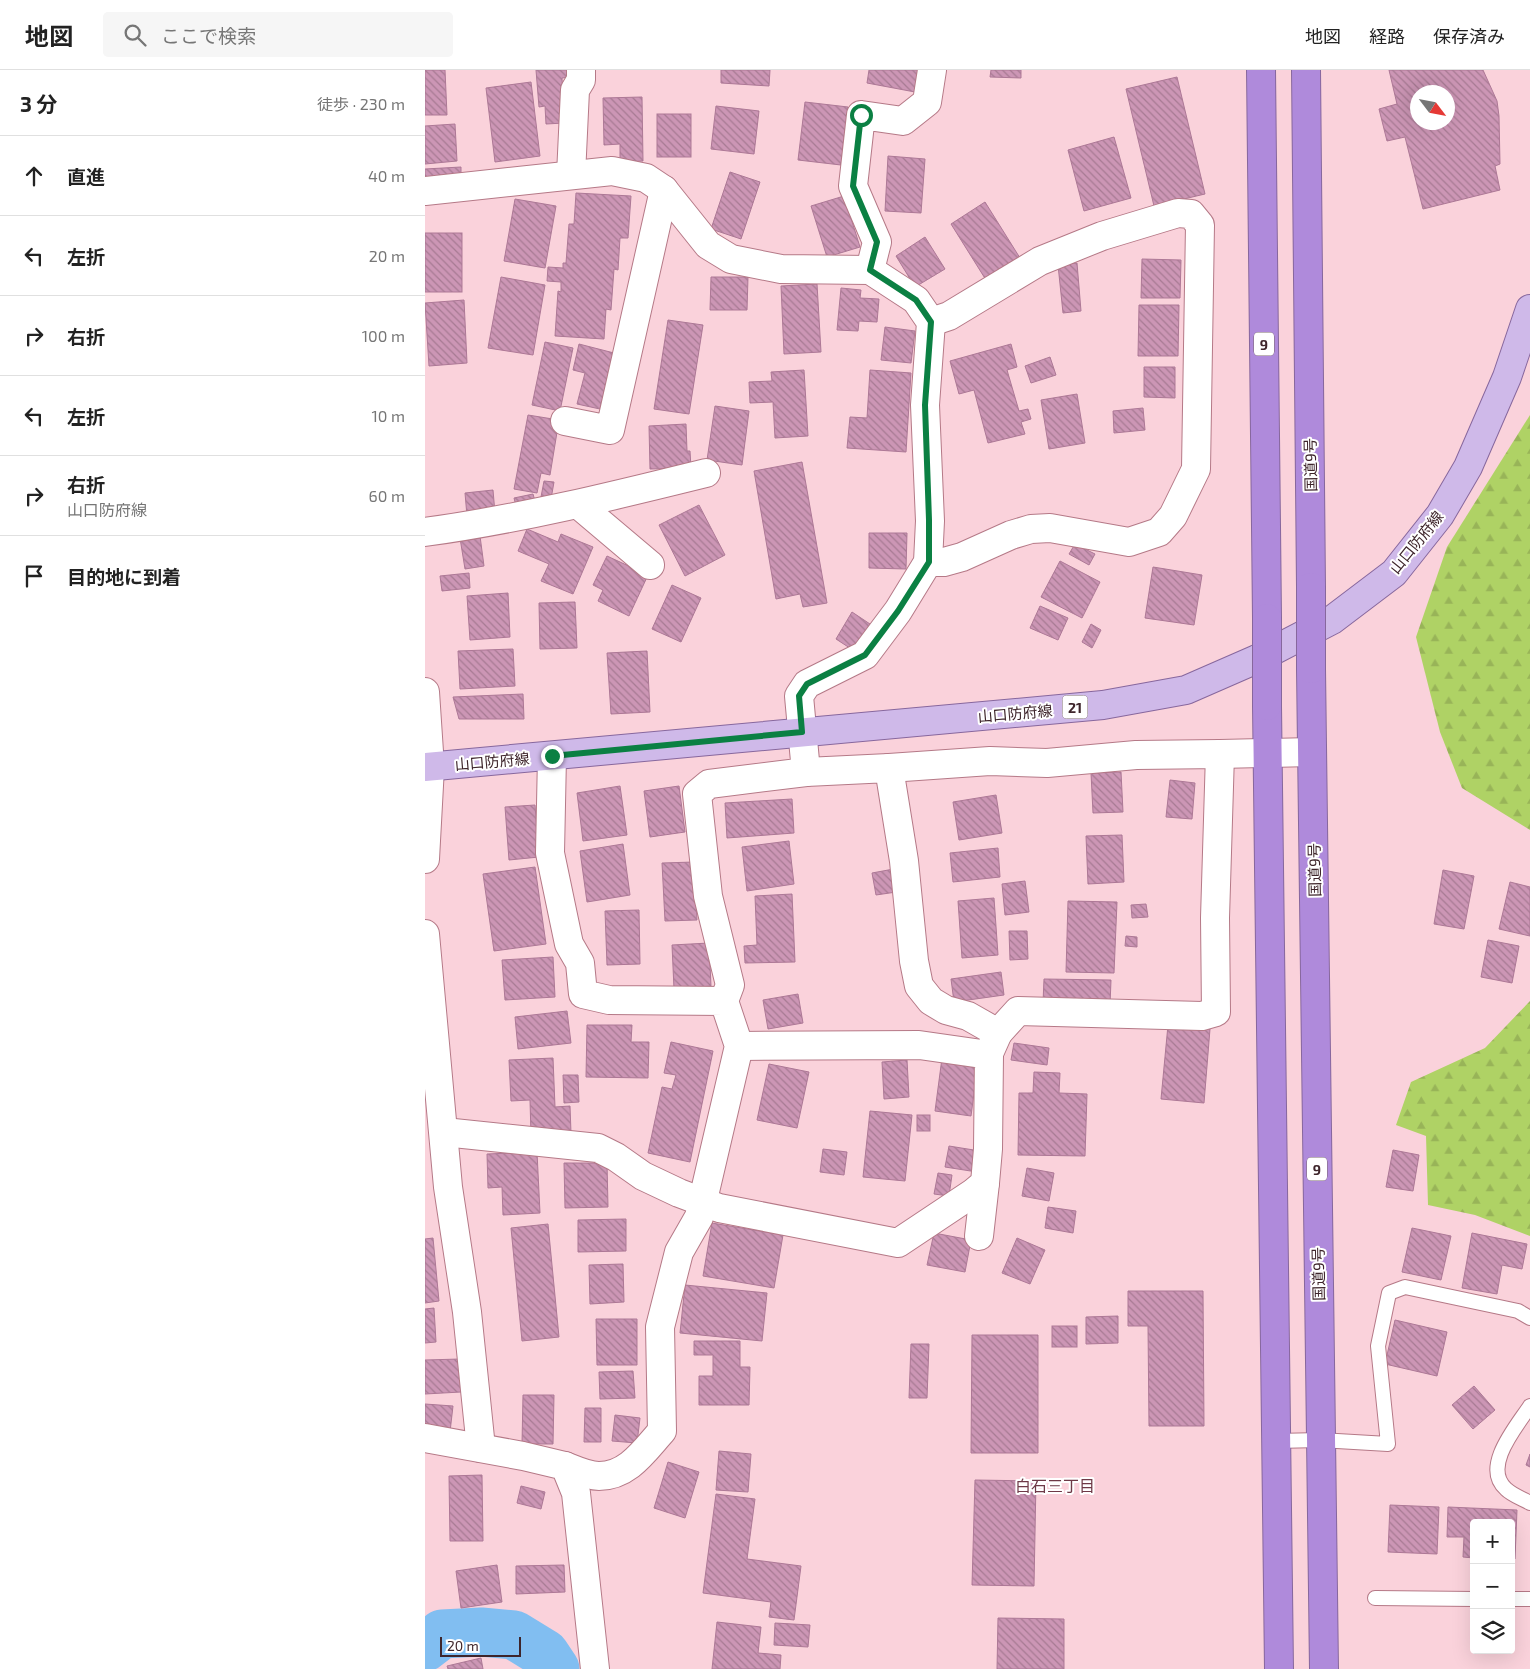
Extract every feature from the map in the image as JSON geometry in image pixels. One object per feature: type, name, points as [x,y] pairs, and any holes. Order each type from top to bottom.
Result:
[{"type":"highway","name":"9","points":[[1261,70],[1279,1669]]},
{"type":"highway","name":"国道9号","points":[[1306,70],[1311,669],[1324,1669]]},
{"type":"main road","name":"山口防府線","points":[[427,767],[1103,705],[1186,690],[1257,659],[1332,620],[1394,573],[1440,515],[1468,467],[1507,377],[1530,309]]},
{"type":"street","points":[[571,175],[575,90],[581,80],[581,70]]},
{"type":"street","points":[[870,270],[877,242],[853,186],[861,115],[903,122],[927,102],[932,70]]},
{"type":"street","points":[[425,191],[612,172],[645,178],[664,190],[708,245],[731,259],[781,269],[870,270],[916,300],[931,322],[925,405],[929,562],[898,611],[865,655],[807,684],[799,696],[806,772]]},
{"type":"street","points":[[565,421],[610,430],[664,190]]},
{"type":"street","points":[[929,562],[944,562],[963,557],[1011,534],[1031,529],[1050,528],[1129,542],[1159,532],[1173,516],[1196,469],[1200,224],[1191,214],[1178,213],[1102,236],[1039,261],[949,316],[931,322]]},
{"type":"street","points":[[425,532],[481,525],[579,505],[706,473]]},
{"type":"street","points":[[579,505],[650,565]]},
{"type":"street","points":[[425,692],[427,767],[425,859]]},
{"type":"street","points":[[425,1438],[565,1466],[597,1476],[622,1472],[643,1453],[662,1430],[660,1327],[679,1252],[699,1217],[739,1046],[724,1001],[730,985],[708,896],[697,794],[709,784],[806,772],[990,761],[1047,763],[1136,755],[1313,752]]},
{"type":"street","points":[[979,1236],[988,1149],[994,1044],[1018,1011],[1202,1016],[1217,1012],[1215,918],[1220,754]]},
{"type":"street","points":[[552,756],[550,852],[569,944],[580,963],[583,994],[609,1000],[724,1001]]},
{"type":"street","points":[[889,768],[904,862],[914,961],[919,986],[931,1001],[947,1010],[968,1016],[994,1044]]},
{"type":"street","points":[[425,934],[448,1187],[467,1312],[481,1448]]},
{"type":"street","points":[[739,1046],[994,1044]]},
{"type":"street","points":[[444,1132],[598,1148],[616,1157],[643,1176],[719,1208],[897,1243],[973,1193],[985,1183]]},
{"type":"street","points":[[565,1466],[576,1494],[595,1669]]},
{"type":"lane","points":[[1276,1441],[1320,1440],[1388,1444],[1378,1346],[1389,1292],[1405,1286],[1519,1311],[1530,1318]]},
{"type":"lane","points":[[1530,1406],[1499,1455],[1497,1474],[1505,1489],[1530,1503]]},
{"type":"lane","points":[[1375,1598],[1470,1599]]},
{"type":"lane","points":[[1515,1599],[1530,1599]]},
{"type":"green space","points":[[1530,415],[1530,830],[1462,788],[1440,732],[1416,637],[1447,547]]},
{"type":"green space","points":[[1530,1001],[1530,1236],[1475,1215],[1428,1205],[1426,1136],[1396,1125],[1411,1082],[1485,1048]]},
{"type":"building","points":[[425,70],[445,70],[447,115],[425,115]]},
{"type":"building","points":[[536,70],[570,70],[570,77],[562,78],[564,123],[546,124],[545,106],[539,107]]},
{"type":"building","points":[[721,70],[770,70],[769,86],[721,83]]},
{"type":"building","points":[[869,70],[919,70],[915,92],[867,83]]},
{"type":"building","points":[[991,70],[1021,70],[1021,78],[990,77]]},
{"type":"building","points":[[1389,70],[1483,70],[1497,101],[1500,164],[1495,166],[1500,190],[1423,209],[1405,137],[1387,141],[1379,109],[1397,104]]},
{"type":"building","points":[[1177,77],[1205,194],[1154,206],[1126,89]]},
{"type":"building","points":[[531,82],[540,156],[495,162],[486,88]]},
{"type":"building","points":[[642,97],[643,161],[620,162],[620,144],[604,145],[603,98]]},
{"type":"building","points":[[805,102],[848,107],[841,165],[798,160]]},
{"type":"building","points":[[716,106],[759,111],[754,154],[711,149]]},
{"type":"building","points":[[657,114],[691,114],[691,157],[657,157]]},
{"type":"building","points":[[455,124],[457,161],[425,164],[425,126]]},
{"type":"building","points":[[1114,137],[1131,198],[1084,211],[1068,150]]},
{"type":"building","points":[[888,156],[925,159],[921,213],[885,211]]},
{"type":"building","points":[[461,167],[461,180],[425,182],[425,169]]},
{"type":"building","points":[[730,172],[760,182],[741,239],[711,229]]},
{"type":"building","points":[[576,193],[631,196],[628,238],[620,238],[618,270],[614,269],[611,310],[606,309],[604,339],[555,336],[558,291],[561,292],[561,282],[547,281],[548,267],[563,268],[563,263],[566,263],[569,224],[574,224]]},
{"type":"building","points":[[844,196],[860,247],[827,257],[811,206]]},
{"type":"building","points":[[515,199],[556,206],[545,268],[504,261]]},
{"type":"building","points":[[985,202],[1020,258],[986,280],[951,224]]},
{"type":"building","points":[[425,233],[462,233],[462,292],[425,292]]},
{"type":"building","points":[[925,237],[945,269],[915,287],[896,256]]},
{"type":"building","points":[[1142,259],[1181,260],[1180,298],[1141,298]]},
{"type":"building","points":[[1077,263],[1081,311],[1063,313],[1058,265]]},
{"type":"building","points":[[501,277],[545,285],[533,355],[488,348]]},
{"type":"building","points":[[711,277],[748,277],[747,310],[710,310]]},
{"type":"building","points":[[817,284],[821,352],[784,354],[781,286]]},
{"type":"building","points":[[841,288],[861,290],[860,298],[879,299],[877,322],[859,321],[858,331],[837,330]]},
{"type":"building","points":[[464,300],[467,363],[429,366],[425,303]]},
{"type":"building","points":[[1139,305],[1179,305],[1178,356],[1138,356]]},
{"type":"building","points":[[668,320],[703,325],[689,414],[654,409]]},
{"type":"building","points":[[885,327],[915,331],[911,363],[881,360]]},
{"type":"building","points":[[545,342],[573,348],[560,411],[532,405]]},
{"type":"building","points":[[579,344],[614,353],[600,409],[577,404],[585,373],[573,370]]},
{"type":"building","points":[[1011,344],[1017,367],[1007,370],[1019,411],[1028,409],[1031,419],[1021,422],[1025,434],[988,443],[974,390],[959,394],[950,361]]},
{"type":"building","points":[[1050,357],[1056,375],[1031,383],[1025,366]]},
{"type":"building","points":[[1144,367],[1175,367],[1175,398],[1144,397]]},
{"type":"building","points":[[804,370],[808,436],[775,438],[773,402],[750,403],[749,382],[772,381],[771,372]]},
{"type":"building","points":[[870,370],[911,373],[906,452],[847,448],[850,417],[867,418]]},
{"type":"building","points":[[1077,394],[1085,443],[1049,449],[1041,400]]},
{"type":"building","points":[[715,406],[749,411],[742,465],[707,460]]},
{"type":"building","points":[[1143,408],[1145,430],[1114,433],[1113,411]]},
{"type":"building","points":[[528,415],[559,420],[550,475],[541,473],[537,493],[514,489]]},
{"type":"building","points":[[686,424],[687,451],[690,451],[691,468],[650,469],[649,426]]},
{"type":"building","points":[[802,462],[827,603],[803,607],[800,594],[776,599],[754,471]]},
{"type":"building","points":[[544,481],[554,482],[551,499],[541,497]]},
{"type":"building","points":[[493,490],[495,513],[467,516],[465,493]]},
{"type":"building","points":[[533,494],[535,501],[516,506],[514,498]]},
{"type":"building","points":[[699,505],[725,555],[685,576],[659,525]]},
{"type":"building","points":[[527,529],[558,542],[561,534],[593,547],[573,594],[541,581],[549,564],[518,551]]},
{"type":"building","points":[[869,533],[907,533],[906,569],[869,568]]},
{"type":"building","points":[[480,536],[484,566],[465,569],[460,538]]},
{"type":"building","points":[[1075,544],[1095,554],[1089,565],[1069,554]]},
{"type":"building","points":[[607,556],[648,575],[629,616],[598,601],[603,590],[593,585]]},
{"type":"building","points":[[1060,561],[1100,582],[1082,618],[1041,597]]},
{"type":"building","points":[[1153,567],[1202,575],[1194,625],[1145,618]]},
{"type":"building","points":[[469,573],[470,588],[442,591],[440,576]]},
{"type":"building","points":[[672,585],[701,598],[681,642],[652,629]]},
{"type":"building","points":[[508,593],[510,637],[470,640],[467,596]]},
{"type":"building","points":[[575,602],[577,648],[540,649],[539,603]]},
{"type":"building","points":[[1040,606],[1068,618],[1058,640],[1030,628]]},
{"type":"building","points":[[852,612],[876,628],[859,654],[836,639]]},
{"type":"building","points":[[1091,624],[1101,630],[1092,648],[1082,642]]},
{"type":"building","points":[[513,649],[515,686],[460,689],[458,651]]},
{"type":"building","points":[[647,651],[650,712],[611,714],[607,653]]},
{"type":"building","points":[[523,694],[524,719],[459,719],[453,697]]},
{"type":"building","points":[[1121,772],[1123,812],[1093,813],[1091,773]]},
{"type":"building","points":[[1170,780],[1195,783],[1192,819],[1166,817]]},
{"type":"building","points":[[620,786],[627,835],[583,841],[577,793]]},
{"type":"building","points":[[679,786],[685,832],[650,837],[644,791]]},
{"type":"building","points":[[996,795],[1002,833],[959,840],[953,802]]},
{"type":"building","points":[[792,799],[794,833],[727,838],[725,803]]},
{"type":"building","points":[[535,805],[539,857],[509,860],[505,807]]},
{"type":"building","points":[[1122,835],[1124,882],[1088,884],[1086,836]]},
{"type":"building","points":[[789,841],[794,884],[747,891],[742,847]]},
{"type":"building","points":[[623,844],[630,895],[587,902],[580,851]]},
{"type":"building","points":[[998,848],[1000,877],[953,882],[950,853]]},
{"type":"building","points":[[694,862],[697,920],[665,921],[662,863]]},
{"type":"building","points":[[535,867],[546,944],[494,951],[483,874]]},
{"type":"building","points":[[899,868],[903,891],[876,895],[872,873]]},
{"type":"building","points":[[1443,870],[1474,876],[1464,929],[1434,924]]},
{"type":"building","points":[[1025,881],[1029,912],[1005,915],[1002,884]]},
{"type":"building","points":[[1510,882],[1530,887],[1530,936],[1499,929]]},
{"type":"building","points":[[792,894],[795,962],[745,963],[744,946],[757,945],[755,896]]},
{"type":"building","points":[[994,898],[998,955],[962,958],[958,901]]},
{"type":"building","points":[[1068,901],[1117,902],[1114,973],[1066,972]]},
{"type":"building","points":[[1146,904],[1148,917],[1132,918],[1131,905]]},
{"type":"building","points":[[639,910],[640,964],[607,965],[605,911]]},
{"type":"building","points":[[1009,931],[1027,931],[1028,959],[1010,960]]},
{"type":"building","points":[[1126,936],[1137,937],[1137,947],[1125,946]]},
{"type":"building","points":[[1488,940],[1519,946],[1512,983],[1481,977]]},
{"type":"building","points":[[709,943],[711,986],[674,989],[672,945]]},
{"type":"building","points":[[553,957],[555,997],[505,1000],[502,960]]},
{"type":"building","points":[[1001,972],[1004,995],[954,1002],[951,979]]},
{"type":"building","points":[[1044,979],[1111,980],[1110,1005],[1043,1003]]},
{"type":"building","points":[[798,994],[803,1023],[768,1029],[763,1000]]},
{"type":"building","points":[[567,1011],[571,1043],[518,1049],[515,1017]]},
{"type":"building","points":[[587,1025],[632,1025],[631,1042],[649,1042],[648,1078],[586,1077]]},
{"type":"building","points":[[1168,1025],[1210,1029],[1204,1103],[1161,1099]]},
{"type":"building","points":[[671,1042],[713,1051],[690,1162],[648,1153],[662,1087],[672,1089],[676,1075],[664,1073]]},
{"type":"building","points":[[1014,1043],[1049,1048],[1047,1065],[1011,1060]]},
{"type":"building","points":[[553,1058],[555,1107],[570,1106],[571,1133],[531,1135],[530,1100],[511,1101],[509,1060]]},
{"type":"building","points":[[942,1058],[978,1063],[971,1116],[935,1111]]},
{"type":"building","points":[[907,1060],[909,1097],[884,1099],[882,1062]]},
{"type":"building","points":[[769,1064],[809,1072],[797,1128],[757,1120]]},
{"type":"building","points":[[1034,1072],[1060,1073],[1059,1093],[1087,1094],[1085,1156],[1018,1155],[1019,1093],[1033,1093]]},
{"type":"building","points":[[563,1075],[578,1075],[579,1102],[564,1103]]},
{"type":"building","points":[[870,1111],[912,1115],[905,1181],[863,1177]]},
{"type":"building","points":[[917,1115],[930,1115],[930,1131],[917,1131]]},
{"type":"building","points":[[949,1146],[980,1151],[977,1172],[945,1167]]},
{"type":"building","points":[[823,1149],[847,1152],[844,1175],[820,1172]]},
{"type":"building","points":[[1393,1150],[1419,1155],[1413,1191],[1386,1187]]},
{"type":"building","points":[[537,1152],[540,1213],[503,1215],[502,1187],[488,1188],[487,1154]]},
{"type":"building","points":[[564,1163],[607,1163],[608,1207],[565,1208]]},
{"type":"building","points":[[1027,1168],[1054,1173],[1049,1201],[1022,1196]]},
{"type":"building","points":[[938,1173],[952,1175],[949,1196],[934,1194]]},
{"type":"building","points":[[1048,1207],[1076,1211],[1073,1233],[1045,1228]]},
{"type":"building","points":[[626,1219],[626,1251],[578,1252],[578,1220]]},
{"type":"building","points":[[712,1223],[783,1235],[774,1288],[703,1276]]},
{"type":"building","points":[[548,1224],[559,1337],[522,1341],[511,1228]]},
{"type":"building","points":[[1412,1228],[1451,1236],[1441,1280],[1402,1272]]},
{"type":"building","points":[[934,1233],[971,1240],[965,1272],[927,1265]]},
{"type":"building","points":[[1472,1233],[1527,1244],[1522,1269],[1502,1265],[1497,1294],[1462,1288]]},
{"type":"building","points":[[433,1238],[439,1301],[425,1303],[425,1239]]},
{"type":"building","points":[[1017,1238],[1045,1250],[1030,1284],[1002,1273]]},
{"type":"building","points":[[623,1264],[624,1302],[590,1304],[589,1265]]},
{"type":"building","points":[[685,1285],[767,1293],[762,1341],[680,1333]]},
{"type":"building","points":[[1128,1291],[1203,1291],[1204,1426],[1149,1426],[1148,1326],[1128,1326]]},
{"type":"building","points":[[434,1308],[436,1342],[425,1343],[425,1309]]},
{"type":"building","points":[[1118,1316],[1118,1343],[1086,1344],[1086,1317]]},
{"type":"building","points":[[596,1319],[637,1319],[637,1365],[597,1365]]},
{"type":"building","points":[[1395,1320],[1447,1332],[1437,1376],[1385,1364]]},
{"type":"building","points":[[1052,1326],[1077,1326],[1077,1347],[1052,1347]]},
{"type":"building","points":[[972,1335],[1038,1335],[1038,1453],[971,1453]]},
{"type":"building","points":[[694,1341],[740,1341],[740,1367],[750,1367],[749,1405],[699,1405],[699,1376],[713,1376],[713,1355],[694,1355]]},
{"type":"building","points":[[911,1344],[929,1344],[927,1398],[909,1398]]},
{"type":"building","points":[[460,1359],[461,1392],[425,1394],[425,1360]]},
{"type":"building","points":[[633,1371],[635,1398],[600,1399],[599,1372]]},
{"type":"building","points":[[1474,1386],[1495,1410],[1473,1429],[1452,1405]]},
{"type":"building","points":[[523,1395],[554,1395],[553,1444],[522,1444]]},
{"type":"building","points":[[425,1404],[453,1406],[450,1432],[425,1429]]},
{"type":"building","points":[[585,1408],[601,1408],[601,1442],[584,1442]]},
{"type":"building","points":[[615,1415],[640,1418],[637,1443],[612,1441]]},
{"type":"building","points":[[719,1451],[751,1454],[748,1492],[716,1490]]},
{"type":"building","points":[[1530,1454],[1530,1467],[1526,1465]]},
{"type":"building","points":[[668,1462],[699,1472],[685,1518],[654,1508]]},
{"type":"building","points":[[482,1475],[483,1541],[450,1541],[449,1476]]},
{"type":"building","points":[[975,1480],[1036,1481],[1034,1586],[972,1585]]},
{"type":"building","points":[[521,1486],[545,1492],[541,1509],[517,1503]]},
{"type":"building","points":[[716,1494],[755,1499],[747,1559],[801,1566],[794,1620],[769,1617],[771,1602],[703,1593]]},
{"type":"building","points":[[1390,1505],[1439,1507],[1437,1554],[1388,1552]]},
{"type":"building","points":[[1448,1507],[1517,1510],[1515,1559],[1515,1519],[1470,1519],[1470,1558],[1463,1557],[1464,1537],[1447,1537]]},
{"type":"building","points":[[497,1565],[502,1602],[461,1608],[456,1571]]},
{"type":"building","points":[[564,1565],[565,1592],[516,1594],[516,1566]]},
{"type":"building","points":[[998,1618],[1064,1619],[1064,1669],[997,1669]]},
{"type":"building","points":[[717,1622],[761,1627],[758,1653],[781,1655],[780,1669],[712,1669]]},
{"type":"building","points":[[775,1623],[810,1625],[808,1647],[774,1645]]},
{"type":"building","points":[[481,1658],[483,1669],[448,1669],[447,1666]]},
{"type":"waterway","points":[[425,1647],[442,1634],[481,1632],[514,1635],[545,1654],[555,1669]]},
{"type":"district","name":"白石三丁目","points":[[1055,1485]]},
{"type":"route","points":[[552,756],[802,732],[799,696],[807,684],[865,655],[898,611],[929,562],[925,405],[931,322],[916,300],[870,270],[877,242],[853,186],[861,115]]}]
